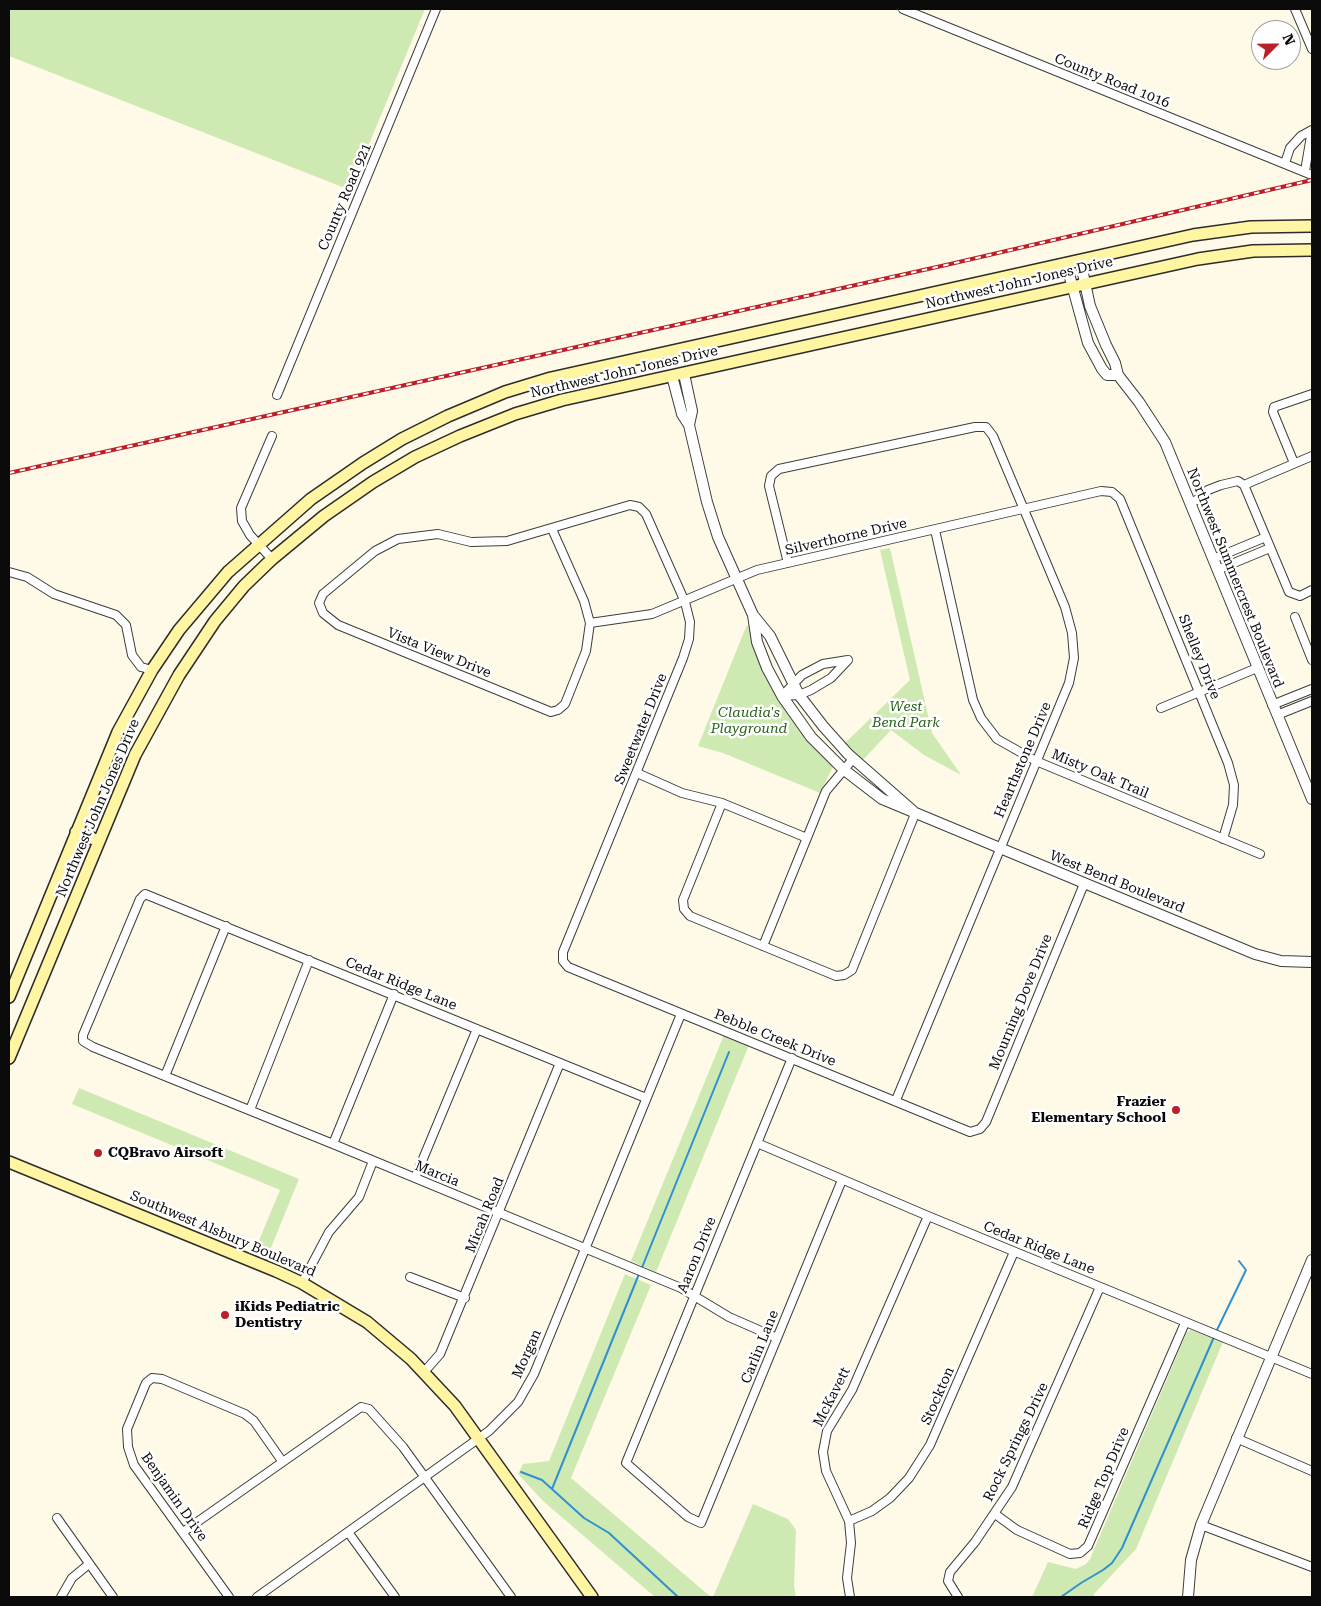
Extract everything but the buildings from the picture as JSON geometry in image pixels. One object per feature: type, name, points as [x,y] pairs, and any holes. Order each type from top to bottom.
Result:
[{"type":"main road","name":"Northwest John Jones Drive","points":[[9,997],[118,732],[152,670],[198,606],[228,572],[311,499],[363,462],[448,416],[505,392],[551,378],[1194,235],[1251,227],[1312,226]]},
{"type":"main road","name":"Northwest John Jones Drive","points":[[9,1058],[135,755],[179,675],[215,621],[244,586],[272,559],[324,516],[374,482],[415,457],[460,436],[515,414],[562,400],[1198,259],[1253,251],[1312,250]]},
{"type":"main road","points":[[76,832],[99,841]]},
{"type":"main road","name":"Southwest Alsbury Boulevard","points":[[9,1162],[302,1282],[367,1322],[424,1372],[455,1406],[592,1597]]},
{"type":"street","name":"County Road 921","points":[[278,396],[436,9]]},
{"type":"street","name":"County Road 1016","points":[[903,9],[1309,173]]},
{"type":"street","points":[[1296,9],[1312,49]]},
{"type":"street","points":[[1284,163],[1290,148],[1301,136],[1312,130]]},
{"type":"street","points":[[1309,173],[1312,130]]},
{"type":"street","name":"Northwest Summercrest Boulevard","points":[[1080,260],[1090,306],[1106,345],[1116,363],[1118,375],[1139,402],[1165,442],[1312,799]]},
{"type":"street","name":"Northwest Summercrest Boulevard","points":[[1066,263],[1085,335],[1095,358],[1107,374],[1118,375]]},
{"type":"street","name":"West Bend Boulevard","points":[[684,374],[692,411],[689,425]]},
{"type":"street","name":"West Bend Boulevard","points":[[672,376],[682,414],[689,425],[707,502],[718,536],[753,615],[757,642],[767,668],[782,696],[811,737],[843,769],[882,800],[1084,884],[1255,954],[1281,961],[1312,962]]},
{"type":"street","points":[[1294,463],[1272,412],[1274,407],[1312,394]]},
{"type":"street","name":"Hearthstone Drive","points":[[788,564],[769,486],[771,476],[779,469],[975,427],[986,427],[993,436],[1065,607],[1072,633],[1074,658],[1069,683],[896,1100]]},
{"type":"street","points":[[272,436],[241,508],[242,521],[258,544],[272,559]]},
{"type":"street","points":[[1244,485],[1312,456]]},
{"type":"street","points":[[1190,503],[1203,498],[1208,490],[1221,485],[1238,481],[1244,485],[1289,592],[1300,596],[1312,590]]},
{"type":"street","name":"Silverthorne Drive","points":[[590,623],[652,614],[757,570],[1101,491],[1112,492]]},
{"type":"street","name":"Shelley Drive","points":[[1112,492],[1120,498],[1228,763],[1234,785],[1234,805],[1222,838]]},
{"type":"street","name":"Sweetwater Drive","points":[[552,529],[630,506],[639,506],[646,514],[684,602],[690,622],[686,649],[563,952],[563,961]]},
{"type":"street","points":[[552,529],[584,601],[590,623]]},
{"type":"street","name":"Vista View Drive","points":[[552,529],[508,541],[471,542],[438,534],[398,539],[375,551],[323,594],[319,603],[323,613],[338,625],[551,712],[558,710],[565,704],[586,651],[590,623]]},
{"type":"street","name":"Misty Oak Trail","points":[[935,530],[973,700],[981,718],[997,739],[1036,761],[1260,854]]},
{"type":"street","points":[[1213,559],[1266,537]]},
{"type":"street","points":[[1217,570],[1270,548]]},
{"type":"street","points":[[9,572],[27,577],[54,594],[116,615],[126,625],[132,655],[141,667],[152,670]]},
{"type":"street","name":"West Bend Boulevard","points":[[753,615],[770,636],[799,695],[823,726],[853,759],[916,814]]},
{"type":"street","points":[[1294,617],[1308,640],[1312,660]]},
{"type":"street","points":[[848,660],[831,678],[799,695],[782,696],[793,682],[823,664],[848,660]]},
{"type":"street","points":[[1162,708],[1257,668]]},
{"type":"street","points":[[1272,705],[1312,689]]},
{"type":"street","points":[[1277,715],[1312,701]]},
{"type":"street","points":[[762,946],[826,792],[853,759]]},
{"type":"street","points":[[637,773],[682,793],[722,803],[807,838]]},
{"type":"street","points":[[722,803],[683,900],[684,909],[690,916],[836,976],[844,976],[852,970],[916,814]]},
{"type":"street","name":"Mourning Dove Drive","points":[[980,1129],[989,1113],[1084,884]]},
{"type":"street","name":"Cedar Ridge Lane","points":[[83,1042],[83,1035],[140,899],[145,894],[646,1098]]},
{"type":"street","points":[[165,1076],[226,926]]},
{"type":"street","points":[[250,1110],[309,960]]},
{"type":"street","name":"Pebble Creek Drive","points":[[563,961],[568,967],[896,1100],[970,1132],[980,1129]]},
{"type":"street","points":[[333,1144],[394,994]]},
{"type":"street","name":"Morgan","points":[[257,1597],[479,1439],[502,1420],[518,1402],[534,1374],[682,1014]]},
{"type":"street","points":[[416,1178],[477,1029]]},
{"type":"street","name":"Marcia","points":[[83,1042],[651,1276],[694,1296],[729,1318],[777,1338]]},
{"type":"street","name":"Aaron Drive","points":[[700,1523],[688,1517],[626,1463],[792,1058]]},
{"type":"street","name":"Micah Road","points":[[424,1372],[440,1354],[465,1298],[560,1063]]},
{"type":"street","name":"Cedar Ridge Lane","points":[[757,1143],[1014,1252],[1312,1374]]},
{"type":"street","points":[[302,1282],[329,1232],[359,1197],[373,1161]]},
{"type":"street","name":"Carlin Lane","points":[[700,1523],[842,1180]]},
{"type":"street","name":"McKavett","points":[[850,1597],[847,1578],[850,1543],[849,1521],[826,1471],[823,1452],[827,1432],[852,1390],[928,1216]]},
{"type":"street","name":"Stockton","points":[[849,1521],[872,1511],[890,1498],[909,1478],[930,1445],[1014,1252]]},
{"type":"street","points":[[1188,1597],[1191,1560],[1201,1525],[1312,1260]]},
{"type":"street","points":[[410,1277],[465,1298]]},
{"type":"street","name":"Rock Springs Drive","points":[[958,1597],[948,1581],[950,1572],[995,1514],[1026,1457],[1100,1286]]},
{"type":"street","name":"Ridge Top Drive","points":[[995,1514],[1017,1530],[1070,1554],[1080,1553],[1088,1546],[1185,1323]]},
{"type":"street","name":"Benjamin Drive","points":[[229,1597],[134,1465],[128,1447],[127,1429],[146,1383],[152,1378],[162,1379],[244,1414],[254,1421],[282,1461]]},
{"type":"street","points":[[182,1532],[361,1407],[369,1409],[403,1446],[511,1597]]},
{"type":"street","points":[[1236,1438],[1312,1471]]},
{"type":"street","points":[[57,1518],[113,1597]]},
{"type":"street","points":[[1201,1525],[1312,1567]]},
{"type":"street","points":[[348,1532],[394,1597]]},
{"type":"street","points":[[61,1597],[72,1578],[89,1564]]},
{"type":"green space","points":[[9,9],[425,9],[350,190],[9,56]]},
{"type":"green space","name":"West Bend Park","points":[[890,548],[932,733],[961,775],[924,755],[891,730],[862,761],[844,744],[910,680],[880,550]]},
{"type":"green space","name":"Claudia's Playground","points":[[749,625],[756,648],[833,767],[820,793],[723,753],[698,746],[746,627]]},
{"type":"green space","points":[[724,1035],[749,1045],[656,1272],[631,1261]]},
{"type":"green space","points":[[79,1088],[299,1179],[268,1255],[255,1250],[280,1190],[72,1104]]},
{"type":"green space","points":[[625,1274],[651,1285],[571,1478],[711,1597],[655,1597],[543,1501],[518,1474],[523,1464],[549,1461]]},
{"type":"green space","points":[[1191,1330],[1223,1342],[1136,1549],[1094,1594],[1094,1597],[1032,1597],[1048,1562],[1076,1569],[1086,1564],[1090,1559],[1187,1332]]},
{"type":"green space","points":[[753,1504],[788,1519],[796,1530],[794,1585],[796,1597],[713,1597]]},
{"type":"waterway","points":[[641,1270],[729,1052]]},
{"type":"waterway","points":[[1216,1332],[1246,1270],[1239,1261]]},
{"type":"waterway","points":[[552,1489],[639,1274]]},
{"type":"waterway","points":[[1061,1597],[1112,1563],[1122,1548],[1214,1337]]},
{"type":"waterway","points":[[521,1472],[542,1480],[584,1518],[609,1533],[678,1597]]},
{"type":"railway","points":[[9,473],[946,265],[1312,180]]},
{"type":"place","name":"Frazier Elementary School","points":[[1176,1110]]},
{"type":"place","name":"CQBravo Airsoft","points":[[98,1153]]},
{"type":"place","name":"iKids Pediatric Dentistry","points":[[225,1315]]}]
